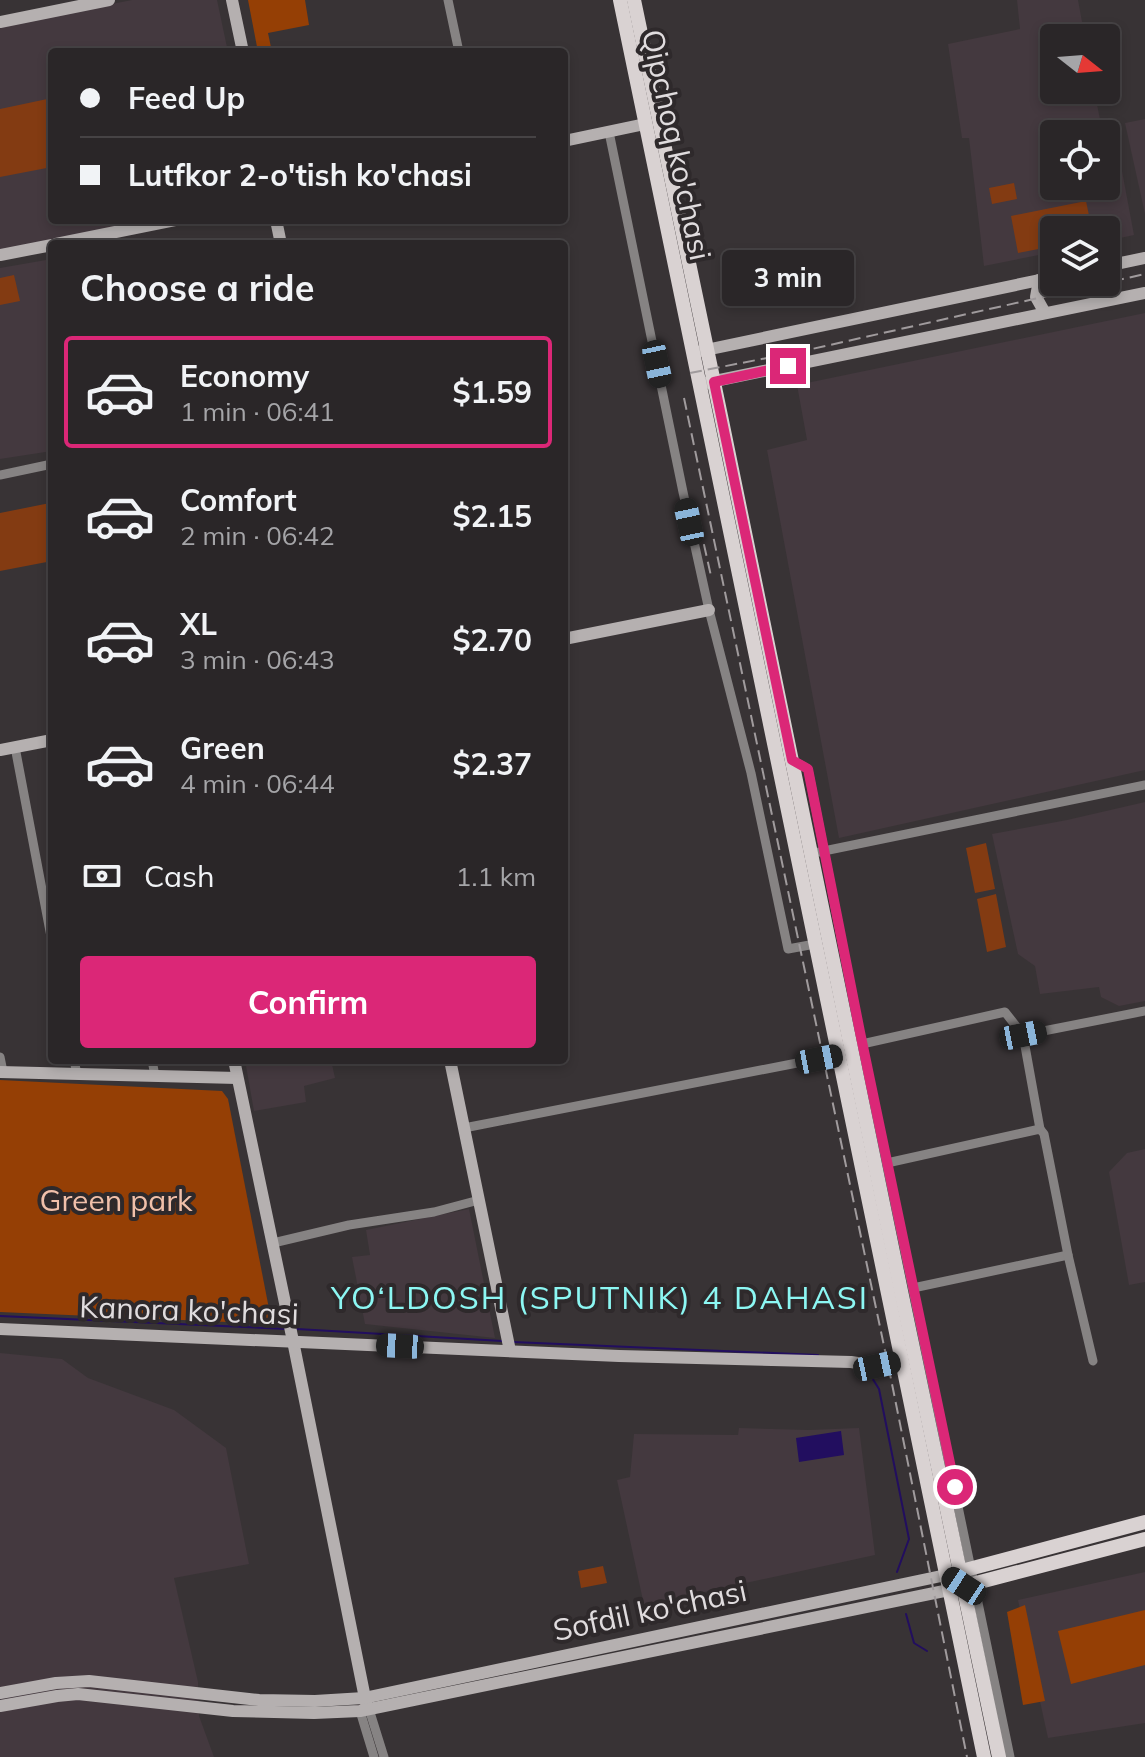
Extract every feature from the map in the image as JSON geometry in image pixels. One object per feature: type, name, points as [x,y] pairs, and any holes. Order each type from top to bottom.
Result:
[{"type":"main road","name":"Qipchoq ko'chasi","points":[[620,0],[645,124],[656,141]]},
{"type":"main road","name":"Qipchoq ko'chasi","points":[[634,0],[656,141],[785,762],[815,944],[828,970],[901,1291],[915,1390],[961,1579],[999,1757]]},
{"type":"main road","name":"Qipchoq ko'chasi","points":[[785,762],[818,853],[838,1055],[902,1361],[915,1390]]},
{"type":"main road","points":[[961,1579],[1145,1522]]},
{"type":"main road","points":[[998,1569],[1145,1539]]},
{"type":"main road","name":"Qipchoq ko'chasi","points":[[961,1579],[984,1757]]},
{"type":"street","points":[[232,0],[242,48]]},
{"type":"street","points":[[448,0],[458,48]]},
{"type":"street","points":[[0,22],[100,1]]},
{"type":"street","points":[[568,140],[645,124]]},
{"type":"street","points":[[609,132],[709,610],[751,773],[788,949],[815,944]]},
{"type":"street","points":[[74,240],[155,224]]},
{"type":"street","points":[[0,255],[48,245]]},
{"type":"street","points":[[1120,263],[1145,258]]},
{"type":"street","points":[[700,351],[1039,280],[1036,297],[1045,313]]},
{"type":"street","points":[[706,383],[1145,293]]},
{"type":"street","points":[[0,475],[48,465]]},
{"type":"street","points":[[568,638],[709,610]]},
{"type":"street","points":[[0,750],[48,741]]},
{"type":"street","points":[[15,747],[48,921]]},
{"type":"street","points":[[818,853],[1145,785]]},
{"type":"street","name":"Qipchoq ko'chasi","points":[[818,853],[862,1044],[967,1544],[961,1579],[978,1603],[1010,1757]]},
{"type":"street","points":[[1023,1035],[1145,1011]]},
{"type":"street","points":[[862,1044],[1005,1012],[1023,1035],[1040,1129],[1044,1134],[1093,1361]]},
{"type":"street","points":[[464,1128],[838,1055]]},
{"type":"street","points":[[0,1057],[2,1072],[237,1078]]},
{"type":"street","points":[[75,1064],[77,1074]]},
{"type":"street","points":[[153,1064],[155,1076]]},
{"type":"street","points":[[235,1064],[292,1333],[374,1757]]},
{"type":"street","points":[[451,1064],[509,1345]]},
{"type":"street","points":[[887,1163],[1040,1129]]},
{"type":"street","points":[[273,1243],[374,1220],[434,1212],[479,1200]]},
{"type":"street","points":[[913,1288],[1068,1255]]},
{"type":"street","name":"Kanora ko'chasi","points":[[0,1329],[292,1333],[509,1345],[619,1356],[877,1366],[902,1361]]},
{"type":"street","points":[[967,1544],[975,1555],[998,1569],[978,1603]]},
{"type":"street","name":"Sofdil ko'chasi","points":[[364,1706],[669,1633],[910,1583],[961,1579]]},
{"type":"street","name":"Sofdil ko'chasi","points":[[364,1706],[913,1597],[961,1579]]},
{"type":"street","points":[[910,1583],[913,1597]]},
{"type":"street","points":[[669,1633],[672,1647]]},
{"type":"street","points":[[0,1693],[56,1683],[89,1681],[234,1698],[364,1706]]},
{"type":"street","points":[[0,1706],[78,1694],[233,1711],[290,1713],[364,1706]]},
{"type":"street","points":[[364,1706],[384,1757]]},
{"type":"shaded area","points":[[132,0],[217,0],[227,48],[48,48],[48,224],[128,224],[0,250],[0,26]]},
{"type":"shaded area","points":[[1017,0],[1078,0],[1082,24],[1040,24],[1040,104],[1097,104],[1100,120],[1040,120],[1040,200],[1120,200],[1120,160],[1134,235],[1120,238],[1120,216],[1040,216],[1040,255],[984,266],[969,138],[962,138],[948,44],[1020,29]]},
{"type":"shaded area","points":[[48,99],[48,168],[0,177],[0,109]]},
{"type":"shaded area","points":[[1145,119],[1145,214],[1125,123]]},
{"type":"shaded area","points":[[1014,183],[1017,199],[992,204],[989,188]]},
{"type":"shaded area","points":[[1086,201],[1089,216],[1040,216],[1040,249],[1018,253],[1011,216]]},
{"type":"shaded area","points":[[46,260],[48,452],[0,459],[0,268]]},
{"type":"shaded area","points":[[14,275],[20,301],[0,305],[0,278]]},
{"type":"shaded area","points":[[1145,313],[1145,770],[839,838],[767,450],[807,440],[797,385]]},
{"type":"shaded area","points":[[48,503],[48,562],[0,571],[0,513]]},
{"type":"shaded area","points":[[1145,802],[1145,1001],[1119,1006],[1101,997],[1099,987],[1040,994],[1035,966],[1018,954],[992,834]]},
{"type":"shaded area","points":[[986,843],[995,889],[975,893],[966,848]]},
{"type":"shaded area","points":[[996,894],[1006,947],[987,952],[977,899]]},
{"type":"shaded area","points":[[246,1064],[332,1064],[335,1078],[304,1086],[306,1102],[254,1111]]},
{"type":"shaded area","points":[[1145,1149],[1145,1282],[1129,1285],[1109,1172],[1127,1153]]},
{"type":"shaded area","points":[[469,1209],[495,1338],[365,1324],[352,1257],[370,1255],[366,1230]]},
{"type":"shaded area","points":[[0,1353],[62,1359],[88,1378],[174,1410],[226,1448],[249,1564],[174,1578],[198,1682],[199,1716],[214,1757],[0,1757]]},
{"type":"shaded area","points":[[739,1428],[859,1428],[875,1555],[644,1605],[617,1480],[630,1477],[634,1434],[738,1435]]},
{"type":"shaded area","points":[[841,1431],[844,1455],[799,1462],[796,1438]]},
{"type":"shaded area","points":[[603,1566],[607,1583],[581,1588],[578,1571]]},
{"type":"shaded area","points":[[1145,1572],[1145,1723],[1048,1738],[1018,1600]]},
{"type":"green space","points":[[248,0],[305,0],[309,25],[268,33],[271,48],[257,48]]},
{"type":"green space","name":"Green park","points":[[0,1080],[222,1091],[228,1099],[272,1324],[0,1312]]},
{"type":"green space","points":[[1025,1605],[1045,1701],[1023,1705],[1007,1612]]},
{"type":"green space","points":[[1145,1610],[1145,1665],[1071,1684],[1058,1631]]},
{"type":"waterway","points":[[0,1316],[287,1329]]},
{"type":"waterway","points":[[297,1329],[502,1341]]},
{"type":"waterway","points":[[513,1342],[818,1355]]},
{"type":"waterway","points":[[864,1369],[879,1389],[909,1539],[897,1572]]},
{"type":"waterway","points":[[906,1614],[914,1643],[927,1651]]},
{"type":"railway","points":[[690,373],[803,351],[1145,274]]},
{"type":"railway","points":[[684,398],[891,1379],[967,1757]]},
{"type":"railway","points":[[696,509],[711,576]]},
{"type":"district","name":"YO‘LDOSH (SPUTNIK) 4 DAHASI","points":[[600,1298]]},
{"type":"route","points":[[788,366],[714,382],[792,760],[808,769],[955,1487]]}]
